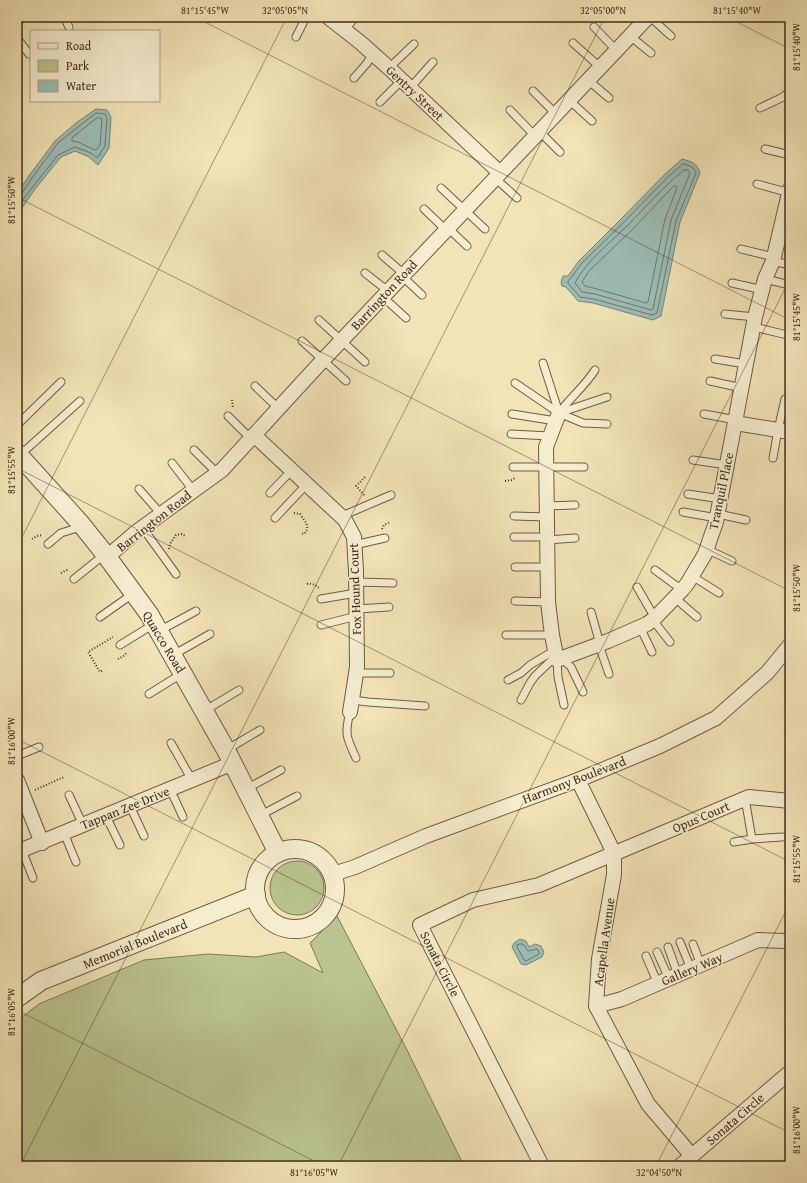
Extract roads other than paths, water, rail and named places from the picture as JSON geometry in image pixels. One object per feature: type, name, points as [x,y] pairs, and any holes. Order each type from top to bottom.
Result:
[{"type":"street","name":"Gentry Street","points":[[328,17],[389,68],[498,175]]},
{"type":"street","name":"Barrington Road","points":[[106,556],[193,490],[222,470],[278,408],[464,210],[649,17]]},
{"type":"street","name":"Tranquil Place","points":[[558,656],[599,645],[647,624],[654,619],[679,594],[692,576],[706,549],[717,516],[754,322],[764,284],[774,259],[787,216],[790,192]]},
{"type":"street","points":[[557,417],[546,447],[546,467],[548,602],[552,635],[558,656]]},
{"type":"street","points":[[735,422],[784,431]]},
{"type":"street","name":"Fox Hound Court","points":[[252,436],[342,516],[354,538],[357,612],[357,667],[351,706]]},
{"type":"street","name":"Quacco Road","points":[[18,454],[80,523],[134,593],[157,627],[229,757],[278,853]]},
{"type":"street","name":"Harmony Boulevard","points":[[332,874],[355,866],[426,836],[578,780],[660,746],[716,718],[767,673],[790,645]]},
{"type":"street","name":"Tappan Zee Drive","points":[[19,851],[42,843],[192,780],[229,757]]},
{"type":"street","points":[[17,780],[42,843]]},
{"type":"street","name":"Acapella Avenue","points":[[578,780],[614,853],[614,876],[599,960],[596,1006]]},
{"type":"street","name":"Opus Court","points":[[614,853],[745,798],[749,797],[790,801]]},
{"type":"street","points":[[290,849],[304,850],[316,854],[326,863],[332,874],[335,887],[334,900],[328,912],[318,922],[306,927],[293,929],[280,926],[269,918],[260,908],[256,895],[256,883],[260,870],[268,860],[278,853],[290,849]]},
{"type":"street","name":"Sonata Circle","points":[[542,1166],[420,925],[473,900],[539,885],[614,853]]},
{"type":"street","name":"Memorial Boulevard","points":[[17,998],[41,982],[256,895]]},
{"type":"street","name":"Gallery Way","points":[[596,1006],[622,999],[758,940],[785,942],[790,944]]},
{"type":"street","points":[[596,1006],[648,1104],[692,1156]]},
{"type":"street","name":"Sonata Circle","points":[[680,1166],[790,1072]]},
{"type":"lane","points":[[64,17],[70,27]]},
{"type":"lane","points":[[296,36],[306,17]]},
{"type":"lane","points":[[344,30],[355,17]]},
{"type":"lane","points":[[649,17],[671,36]]},
{"type":"lane","points":[[594,27],[616,50]]},
{"type":"lane","points":[[630,36],[651,53]]},
{"type":"lane","points":[[17,38],[29,54]]},
{"type":"lane","points":[[573,43],[600,67]]},
{"type":"lane","points":[[389,68],[414,44]]},
{"type":"lane","points":[[354,78],[374,55]]},
{"type":"lane","points":[[380,102],[406,84],[433,62]]},
{"type":"lane","points":[[588,80],[609,98]]},
{"type":"lane","points":[[533,91],[556,114]]},
{"type":"lane","points":[[760,108],[783,97],[790,91]]},
{"type":"lane","points":[[569,100],[592,121]]},
{"type":"lane","points":[[510,110],[560,152]]},
{"type":"lane","points":[[765,149],[790,154]]},
{"type":"lane","points":[[498,175],[517,198]]},
{"type":"lane","points":[[757,184],[790,192]]},
{"type":"lane","points":[[442,188],[485,229]]},
{"type":"lane","points":[[424,209],[467,246]]},
{"type":"lane","points":[[741,249],[790,265]]},
{"type":"lane","points":[[382,255],[422,295]]},
{"type":"lane","points":[[366,273],[406,318]]},
{"type":"lane","points":[[732,283],[790,285]]},
{"type":"lane","points":[[725,314],[754,322],[783,334]]},
{"type":"lane","points":[[319,320],[365,362]]},
{"type":"lane","points":[[302,340],[346,381]]},
{"type":"lane","points":[[715,359],[746,364]]},
{"type":"lane","points":[[542,363],[557,417]]},
{"type":"lane","points":[[557,417],[571,398],[588,381],[595,370]]},
{"type":"lane","points":[[710,381],[742,388]]},
{"type":"lane","points":[[17,425],[61,382]]},
{"type":"lane","points":[[515,383],[557,417]]},
{"type":"lane","points":[[255,386],[278,408]]},
{"type":"lane","points":[[557,417],[607,397]]},
{"type":"lane","points":[[773,458],[784,431],[785,398]]},
{"type":"lane","points":[[18,454],[80,401]]},
{"type":"lane","points":[[512,414],[557,417],[584,423],[607,424]]},
{"type":"lane","points":[[704,414],[735,422]]},
{"type":"lane","points":[[228,416],[252,436]]},
{"type":"lane","points":[[511,434],[550,436]]},
{"type":"lane","points":[[194,450],[217,473]]},
{"type":"lane","points":[[693,460],[727,465]]},
{"type":"lane","points":[[172,463],[193,490]]},
{"type":"lane","points":[[513,467],[584,467]]},
{"type":"lane","points":[[270,493],[292,470]]},
{"type":"lane","points":[[275,518],[307,484]]},
{"type":"lane","points":[[139,489],[161,514]]},
{"type":"lane","points":[[688,494],[720,499]]},
{"type":"lane","points":[[342,516],[390,495]]},
{"type":"lane","points":[[514,516],[575,505]]},
{"type":"lane","points":[[683,512],[746,520]]},
{"type":"lane","points":[[48,544],[61,533],[74,529],[80,523]]},
{"type":"lane","points":[[142,528],[176,574]]},
{"type":"lane","points":[[514,537],[547,539],[575,538]]},
{"type":"lane","points":[[354,545],[385,538]]},
{"type":"lane","points":[[706,549],[732,561]]},
{"type":"lane","points":[[74,579],[106,556]]},
{"type":"lane","points":[[515,567],[548,566]]},
{"type":"lane","points":[[655,570],[679,594],[697,617]]},
{"type":"lane","points":[[692,576],[719,593]]},
{"type":"lane","points":[[322,599],[356,588],[393,582]]},
{"type":"lane","points":[[637,587],[654,619],[670,642]]},
{"type":"lane","points":[[100,617],[134,593]]},
{"type":"lane","points":[[515,601],[548,602]]},
{"type":"lane","points":[[321,625],[357,612],[389,607]]},
{"type":"lane","points":[[122,644],[157,627],[196,611]]},
{"type":"lane","points":[[591,612],[599,645],[609,674]]},
{"type":"lane","points":[[640,627],[652,652]]},
{"type":"lane","points":[[173,655],[210,634]]},
{"type":"lane","points":[[506,635],[552,635]]},
{"type":"lane","points":[[508,680],[521,673],[530,664],[558,656]]},
{"type":"lane","points":[[558,656],[571,667],[583,692]]},
{"type":"lane","points":[[520,700],[535,676],[558,656]]},
{"type":"lane","points":[[558,656],[558,677],[564,705]]},
{"type":"lane","points":[[149,694],[183,673]]},
{"type":"lane","points":[[356,673],[390,673]]},
{"type":"lane","points":[[204,711],[239,690]]},
{"type":"lane","points":[[356,758],[347,738],[346,726],[351,706],[368,702],[425,706]]},
{"type":"lane","points":[[229,757],[260,730]]},
{"type":"lane","points":[[171,744],[192,780]]},
{"type":"lane","points":[[17,756],[39,747]]},
{"type":"lane","points":[[246,789],[281,770]]},
{"type":"lane","points":[[170,789],[183,817]]},
{"type":"lane","points":[[69,795],[83,825]]},
{"type":"lane","points":[[259,816],[297,796]]},
{"type":"lane","points":[[745,798],[752,839]]},
{"type":"lane","points":[[130,806],[144,836]]},
{"type":"lane","points":[[106,816],[120,845]]},
{"type":"lane","points":[[64,833],[76,862]]},
{"type":"lane","points":[[734,842],[782,837]]},
{"type":"lane","points":[[19,851],[34,878]]},
{"type":"lane","points":[[680,942],[680,974]]},
{"type":"lane","points":[[680,974],[693,944]]},
{"type":"lane","points":[[668,947],[680,974]]},
{"type":"lane","points":[[657,952],[680,974]]},
{"type":"lane","points":[[646,956],[680,974]]},
{"type":"water","points":[[96,109],[107,110],[111,117],[109,148],[98,165],[89,157],[75,151],[61,157],[35,189],[17,215],[17,193],[31,173],[55,141],[76,123]]},
{"type":"water","points":[[682,159],[694,163],[700,173],[680,222],[661,316],[653,320],[593,303],[578,301],[566,287],[562,286],[561,282],[563,276],[568,276],[578,262],[665,174]]},
{"type":"water","points":[[520,939],[526,941],[529,947],[535,944],[541,946],[544,952],[542,957],[526,965],[521,964],[512,947],[514,943]]}]
